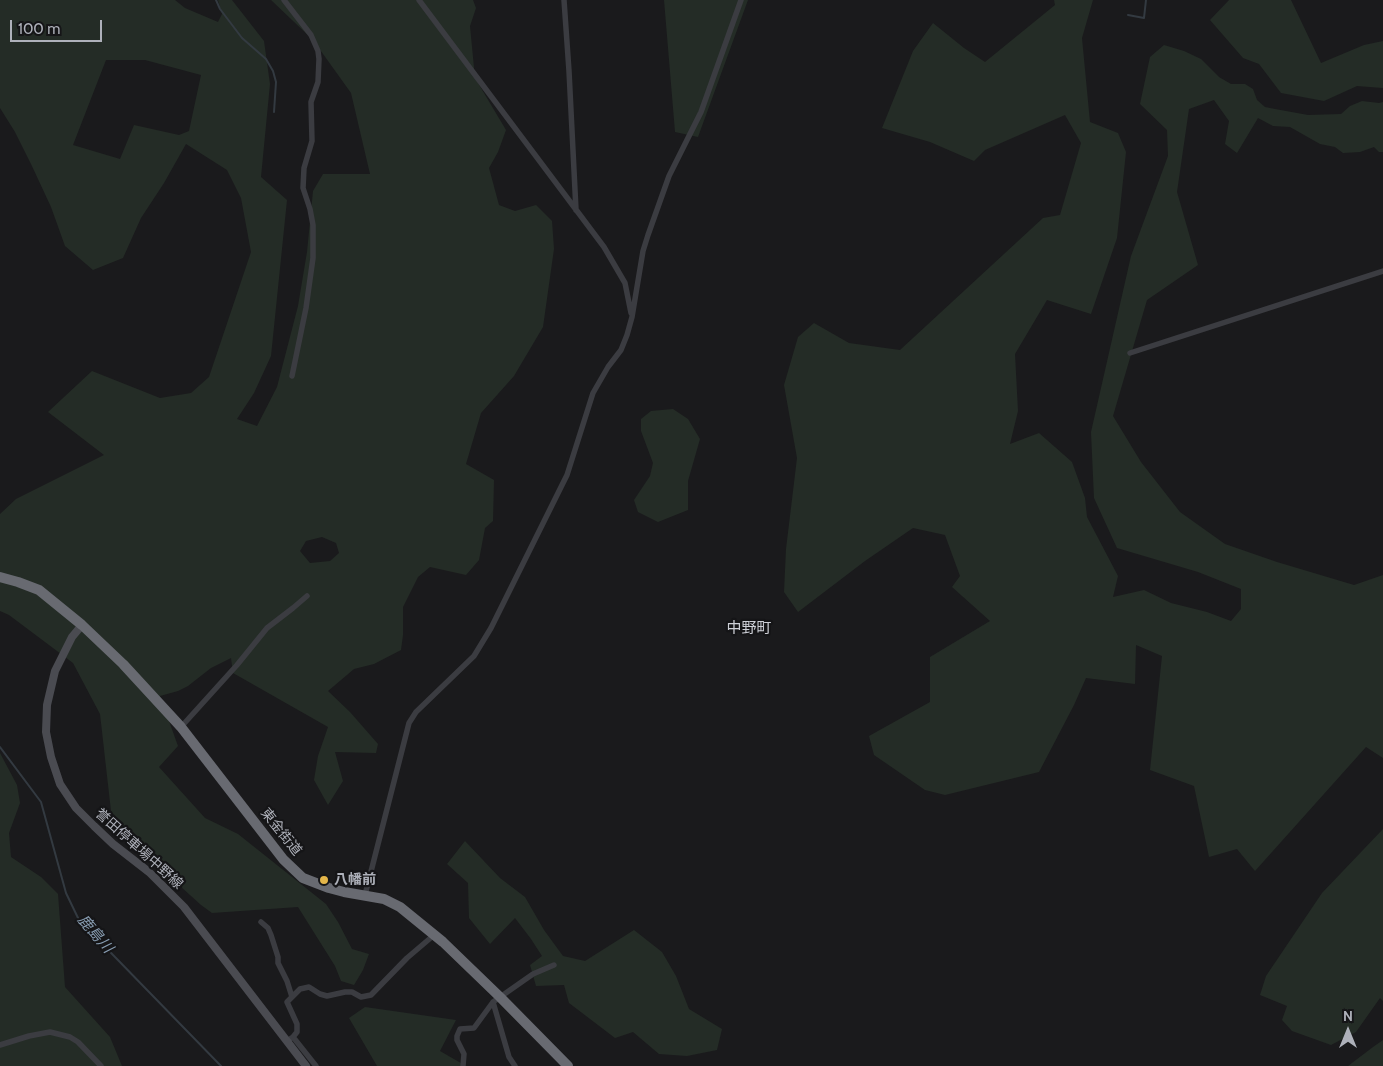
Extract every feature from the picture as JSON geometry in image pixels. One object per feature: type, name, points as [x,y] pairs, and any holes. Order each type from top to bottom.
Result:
[{"type":"highway","name":"東金街道","points":[[0,578],[39,590],[82,625],[123,664],[181,727],[283,859],[303,878],[329,888],[384,899],[400,907],[434,935],[496,999],[568,1066]]},
{"type":"main road","name":"誉田停車場中野線","points":[[82,625],[70,640],[55,671],[47,705],[46,732],[51,757],[60,784],[76,808],[94,826],[113,844],[149,872],[184,907],[290,1039],[306,1066]]},
{"type":"street","points":[[284,0],[311,35],[318,51],[319,59],[318,82],[311,102],[312,141],[304,168],[302,188],[310,209],[313,225],[313,258],[306,308],[292,376]]},
{"type":"street","points":[[419,0],[604,248],[625,283],[632,317]]},
{"type":"street","points":[[564,0],[576,210]]},
{"type":"street","points":[[365,895],[409,722],[416,712],[474,656],[491,628],[567,475],[593,393],[608,367],[621,350],[627,335],[648,235],[669,176],[700,112],[741,0]]},
{"type":"street","points":[[1130,353],[1383,272]]},
{"type":"street","points":[[181,727],[268,628],[307,596]]},
{"type":"street","points":[[261,922],[272,935],[278,963],[288,980],[292,997]]},
{"type":"street","points":[[316,1066],[290,1039],[297,1032],[297,1024],[287,1002],[300,989],[309,987],[327,996],[345,992],[352,992],[361,997],[371,996],[407,958],[434,935]]},
{"type":"street","points":[[464,1066],[464,1054],[457,1040],[460,1029],[474,1028],[496,999],[533,974],[554,965]]},
{"type":"street","points":[[496,999],[509,1057],[515,1066]]},
{"type":"street","points":[[0,1045],[28,1036],[50,1032],[70,1037],[78,1042],[101,1066]]},
{"type":"shaded area","points":[[0,0],[175,0],[185,8],[218,22],[222,14],[218,0],[232,0],[264,41],[270,84],[261,177],[287,200],[271,356],[254,393],[237,419],[257,426],[277,387],[298,306],[307,252],[313,191],[323,174],[370,174],[351,93],[313,40],[271,0],[473,0],[476,8],[470,26],[475,78],[506,130],[498,152],[489,168],[499,205],[515,211],[536,205],[552,221],[554,249],[543,327],[514,376],[481,413],[466,464],[494,480],[493,521],[485,528],[479,560],[466,575],[430,567],[418,577],[403,607],[401,650],[374,664],[354,669],[328,691],[350,712],[378,744],[376,753],[335,752],[343,781],[328,805],[314,780],[318,756],[328,727],[233,673],[231,658],[211,668],[188,686],[160,696],[178,746],[159,767],[205,818],[238,834],[326,904],[352,949],[369,954],[363,970],[354,985],[341,981],[335,966],[298,907],[212,913],[148,857],[111,811],[100,714],[73,663],[9,615],[0,611],[0,514],[16,499],[104,455],[48,412],[92,371],[160,398],[191,393],[209,377],[251,252],[241,198],[227,170],[186,144],[141,218],[123,258],[93,270],[65,246],[51,207],[31,164],[0,108]],"holes":[[[106,60],[145,60],[201,75],[189,131],[179,135],[134,125],[120,159],[73,145]],[[322,537],[336,543],[339,553],[330,561],[310,563],[300,551],[306,541]]]},
{"type":"shaded area","points":[[664,0],[748,0],[698,137],[675,132]]},
{"type":"shaded area","points":[[1054,0],[1093,0],[1082,38],[1090,122],[1118,133],[1126,152],[1117,238],[1091,314],[1047,300],[1015,354],[1018,411],[1010,444],[1039,433],[1072,462],[1085,498],[1087,517],[1118,576],[1113,597],[1144,590],[1171,603],[1207,612],[1231,621],[1241,609],[1241,589],[1198,572],[1117,548],[1094,498],[1091,432],[1131,256],[1168,156],[1167,130],[1140,104],[1150,57],[1164,45],[1184,51],[1201,59],[1219,77],[1231,84],[1245,84],[1253,89],[1257,100],[1265,107],[1275,109],[1308,115],[1341,114],[1350,106],[1362,101],[1383,102],[1383,152],[1379,152],[1374,147],[1360,152],[1343,153],[1335,147],[1320,144],[1290,127],[1273,126],[1258,118],[1237,153],[1225,144],[1229,121],[1214,100],[1189,109],[1177,192],[1198,265],[1147,300],[1113,416],[1141,462],[1180,512],[1225,544],[1354,585],[1383,575],[1383,758],[1366,747],[1255,871],[1237,849],[1209,857],[1194,786],[1150,770],[1162,656],[1136,645],[1135,684],[1086,678],[1039,772],[945,795],[925,790],[874,755],[869,736],[930,702],[930,657],[990,621],[952,587],[960,576],[945,535],[913,528],[865,561],[798,612],[784,592],[786,549],[797,458],[784,385],[798,337],[814,323],[849,343],[900,350],[1043,218],[1060,215],[1081,143],[1065,115],[985,150],[974,161],[930,142],[882,128],[913,51],[933,23],[985,62],[1055,5]]},
{"type":"shaded area","points":[[1229,0],[1291,0],[1321,63],[1364,45],[1383,41],[1383,88],[1357,86],[1324,101],[1281,93],[1259,64],[1243,58],[1210,20]]},
{"type":"shaded area","points":[[673,409],[688,419],[700,439],[688,481],[688,510],[658,522],[638,512],[634,500],[650,476],[653,463],[641,431],[641,419],[651,411]]},
{"type":"shaded area","points":[[0,753],[17,785],[20,803],[9,833],[11,857],[41,877],[58,894],[65,987],[110,1037],[122,1066],[0,1066]]},
{"type":"shaded area","points":[[1383,829],[1383,1001],[1380,998],[1356,1032],[1331,1045],[1292,1031],[1282,1020],[1287,1006],[1260,995],[1266,976],[1322,893]]},
{"type":"shaded area","points":[[465,841],[500,878],[525,897],[544,930],[563,956],[585,961],[634,930],[662,952],[676,976],[689,1009],[722,1029],[717,1050],[687,1056],[659,1054],[633,1032],[615,1038],[569,1003],[564,985],[536,986],[530,965],[542,956],[515,918],[490,944],[469,918],[468,883],[447,864]]},
{"type":"shaded area","points":[[365,1007],[456,1020],[440,1051],[466,1066],[377,1066],[349,1018]]},
{"type":"shaded area","points":[[1383,1040],[1383,1066],[1348,1066],[1373,1047]]},
{"type":"waterway","points":[[216,0],[220,9],[242,38],[266,59],[273,71],[276,82],[274,112]]},
{"type":"waterway","points":[[1128,15],[1144,18],[1146,0]]},
{"type":"waterway","name":"鹿島川","points":[[0,747],[41,802],[66,893],[79,920],[221,1066]]},
{"type":"place","name":"八幡前","points":[[324,880]]},
{"type":"district","name":"中野町","points":[[749,629]]}]
